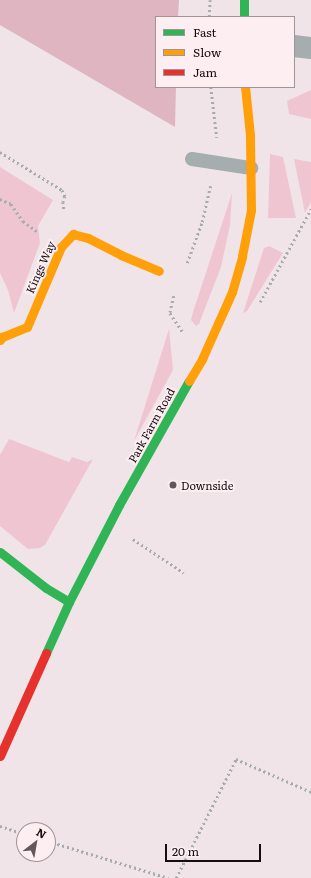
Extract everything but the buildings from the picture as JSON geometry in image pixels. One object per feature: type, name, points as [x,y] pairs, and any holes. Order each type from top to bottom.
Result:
[{"type":"street","points":[[244,0],[244,16]]},
{"type":"street","points":[[295,46],[311,48]]},
{"type":"street","name":"Park Farm Road","points":[[0,756],[69,602],[119,505],[202,359],[227,305],[242,256],[251,210],[251,168],[245,88]]},
{"type":"street","points":[[72,234],[88,238],[121,255],[159,271]]},
{"type":"street","name":"Kings Way","points":[[0,340],[2,337],[27,327],[61,248],[72,234]]},
{"type":"street","points":[[0,552],[46,588],[69,602]]},
{"type":"lane","points":[[192,159],[251,168]]},
{"type":"path","points":[[210,0],[210,16]]},
{"type":"path","points":[[184,270],[202,222],[219,155],[211,88]]},
{"type":"path","points":[[0,152],[62,190],[65,196],[63,202],[64,210],[72,234]]},
{"type":"path","points":[[0,199],[11,204],[22,221],[61,248]]},
{"type":"path","points":[[259,304],[311,209]]},
{"type":"path","points":[[176,291],[170,313],[202,359]]},
{"type":"path","points":[[129,536],[184,573]]},
{"type":"path","points":[[176,878],[236,759],[311,792]]},
{"type":"path","points":[[0,826],[16,831]]},
{"type":"path","points":[[56,843],[168,878]]},
{"type":"shaded area","points":[[0,0],[179,0],[178,16],[155,16],[155,88],[176,88],[175,127],[0,25]]},
{"type":"shaded area","points":[[311,90],[311,119],[289,114],[287,101]]},
{"type":"shaded area","points":[[270,154],[283,157],[296,218],[268,218]]},
{"type":"shaded area","points":[[294,159],[311,162],[311,202],[305,213]]},
{"type":"shaded area","points":[[0,167],[53,200],[38,226],[40,243],[14,313],[8,290],[0,273]]},
{"type":"shaded area","points":[[232,193],[230,225],[221,267],[199,324],[196,326],[191,320],[193,312]]},
{"type":"shaded area","points":[[269,246],[283,253],[247,311],[243,313],[264,248]]},
{"type":"shaded area","points":[[169,329],[173,370],[134,441]]},
{"type":"shaded area","points":[[9,439],[69,462],[72,457],[87,462],[93,459],[45,545],[40,548],[28,549],[0,526],[0,455]]},
{"type":"traffic: fast","points":[[244,0],[244,16]]},
{"type":"traffic: fast","points":[[46,653],[69,602],[119,505],[189,381]]},
{"type":"traffic: fast","points":[[0,552],[46,588],[69,602]]},
{"type":"traffic: slow","points":[[189,381],[202,359],[232,292],[242,256],[251,210],[250,135],[245,88]]},
{"type":"traffic: slow","points":[[0,340],[2,337],[27,327],[61,247],[73,234],[88,238],[121,255],[159,271]]},
{"type":"traffic: jam","points":[[0,756],[46,653]]},
{"type":"place","name":"Downside","points":[[173,485]]}]
